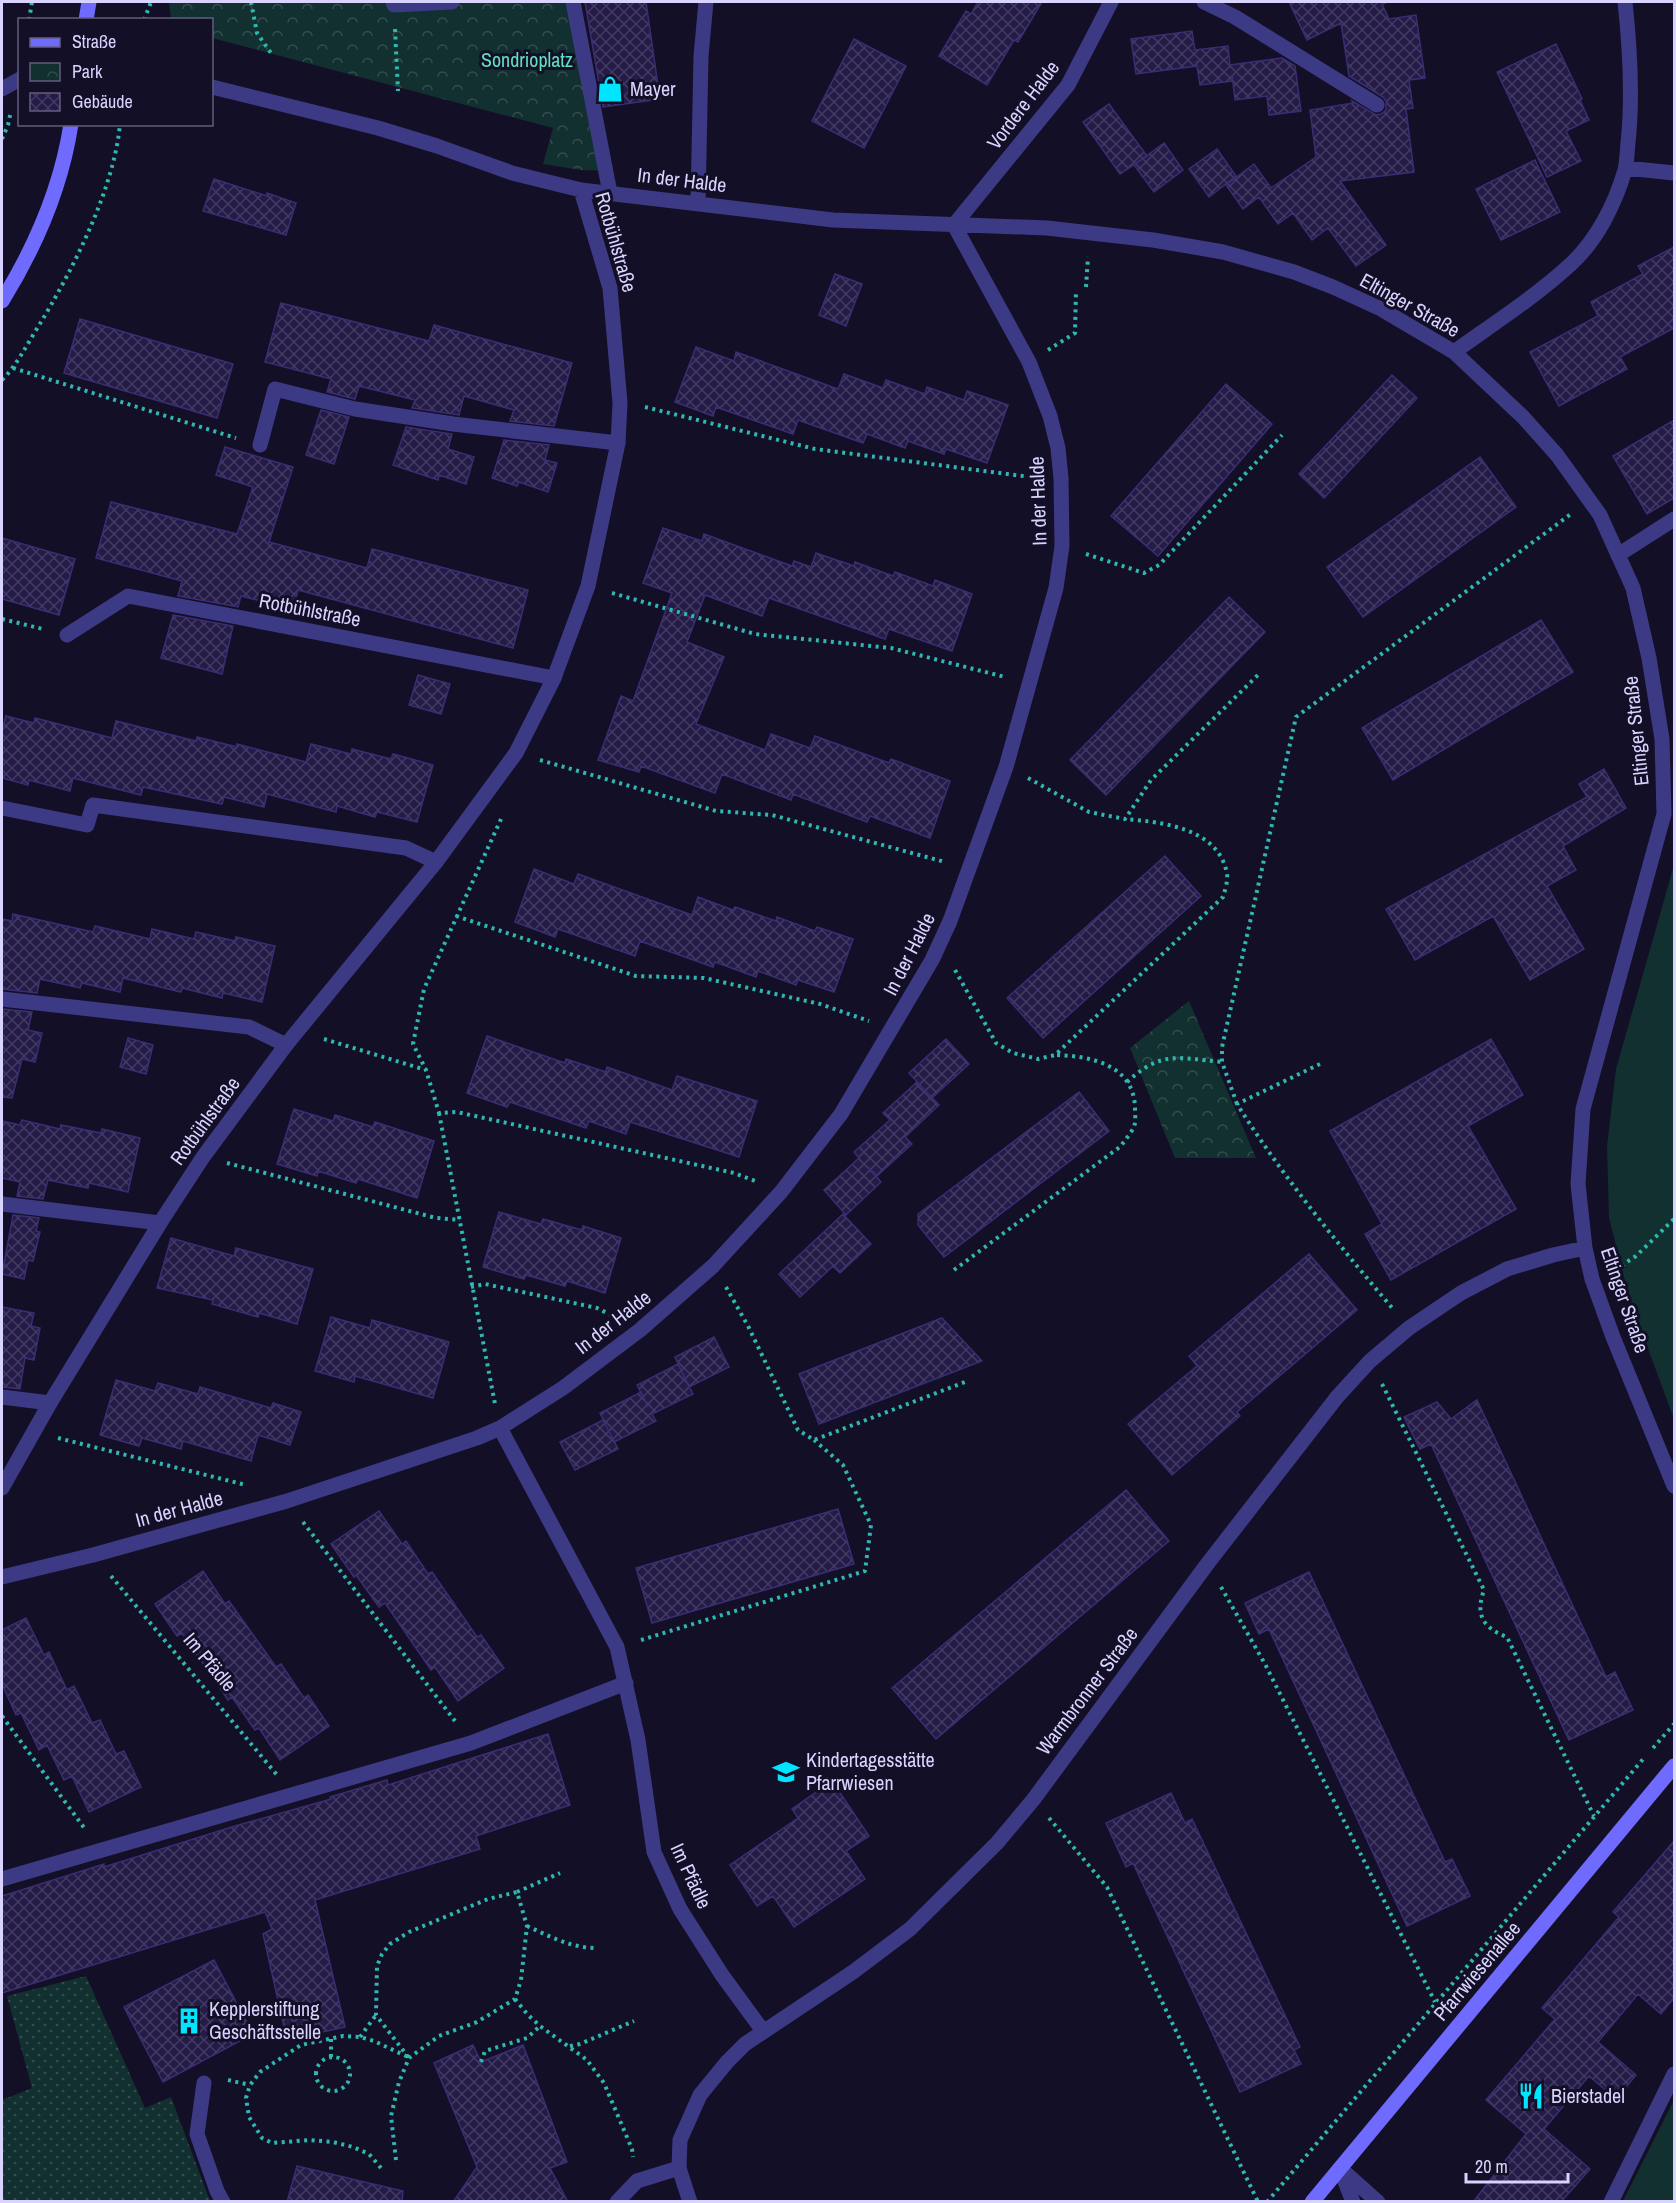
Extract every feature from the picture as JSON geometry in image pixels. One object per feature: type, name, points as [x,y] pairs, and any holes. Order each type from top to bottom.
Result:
[{"type":"main road","points":[[87,18],[89,2]]},
{"type":"main road","points":[[2,301],[25,265],[50,209],[71,126]]},
{"type":"main road","name":"Pfarrwiesenallee","points":[[1312,2202],[1674,1766]]},
{"type":"street","points":[[394,3],[452,2]]},
{"type":"street","points":[[573,2],[609,193]]},
{"type":"street","points":[[698,203],[701,56],[706,2]]},
{"type":"street","name":"Vordere Halde","points":[[954,225],[1068,85],[1111,2]]},
{"type":"street","points":[[1204,2],[1235,17],[1377,105]]},
{"type":"street","points":[[1454,352],[1572,263],[1594,237],[1611,207],[1626,168],[1630,123],[1629,45],[1625,2]]},
{"type":"street","points":[[2,89],[18,80]]},
{"type":"street","name":"Rotbühlstraße","points":[[2,1488],[50,1402],[203,1157],[286,1045],[435,862],[516,753],[554,678],[588,586],[618,443],[620,403],[610,288],[581,190],[512,173],[378,128],[213,87]]},
{"type":"street","points":[[1626,168],[1674,173]]},
{"type":"street","name":"In der Halde","points":[[2,1577],[93,1555],[287,1501],[477,1438],[500,1428],[563,1388],[640,1330],[713,1266],[781,1192],[841,1114],[932,960],[950,921],[1006,766],[1056,588],[1062,546],[1058,448],[1050,416],[1029,362],[954,225],[833,220],[581,190]]},
{"type":"street","name":"Eltinger Straße","points":[[954,225],[1047,228],[1153,240],[1223,252],[1294,272],[1334,287],[1381,309],[1454,352],[1523,417],[1557,455],[1600,515],[1633,588],[1650,658],[1662,739],[1669,814],[1583,1109],[1578,1184],[1585,1248],[1592,1279],[1613,1337],[1674,1486]]},
{"type":"street","points":[[260,445],[275,389],[355,409],[453,424],[618,443]]},
{"type":"street","points":[[1618,555],[1674,519]]},
{"type":"street","name":"Rotbühlstraße","points":[[67,635],[128,596],[554,678]]},
{"type":"street","points":[[2,808],[87,825],[93,805],[406,848],[435,862]]},
{"type":"street","points":[[2,999],[249,1027],[286,1045]]},
{"type":"street","points":[[2,1204],[160,1223]]},
{"type":"street","name":"Warmbronner Straße","points":[[690,2202],[679,2168],[680,2140],[700,2095],[727,2062],[763,2031],[853,1972],[910,1929],[997,1843],[1033,1800],[1208,1563],[1337,1397],[1370,1361],[1409,1328],[1461,1293],[1507,1269],[1585,1248]]},
{"type":"street","points":[[2,1397],[50,1402]]},
{"type":"street","name":"Im Pfädle","points":[[500,1428],[617,1647],[638,1740],[654,1852],[680,1909],[722,1975],[763,2031]]},
{"type":"street","points":[[2,1879],[100,1849],[295,1796],[471,1743],[626,1683]]},
{"type":"street","points":[[1611,2202],[1674,2074]]},
{"type":"street","points":[[204,2083],[197,2134],[223,2202]]},
{"type":"street","points":[[617,2202],[637,2181],[679,2168]]},
{"type":"street","points":[[1340,2169],[1353,2202]]},
{"type":"street","points":[[1340,2169],[1378,2202]]},
{"type":"path","points":[[28,18],[32,2]]},
{"type":"path","points":[[145,18],[151,2]]},
{"type":"path","points":[[251,2],[257,33],[273,56]]},
{"type":"path","points":[[394,3],[398,91]]},
{"type":"path","points":[[2,380],[13,368],[58,293],[95,217],[118,145],[120,126]]},
{"type":"path","points":[[1029,362],[1075,333],[1076,290]]},
{"type":"path","points":[[13,368],[260,445]]},
{"type":"path","points":[[620,403],[657,408],[815,449],[1027,477],[1061,478]]},
{"type":"path","points":[[1062,546],[1144,573],[1159,565],[1282,435]]},
{"type":"path","points":[[1409,1328],[1350,1258],[1266,1151],[1237,1104],[1222,1062],[1222,1047],[1296,717],[1590,500]]},
{"type":"path","points":[[588,586],[755,634],[891,648],[1029,683]]},
{"type":"path","points":[[2,619],[67,635]]},
{"type":"path","points":[[1125,819],[1151,780],[1262,672]]},
{"type":"path","points":[[516,753],[716,812],[772,815],[969,869]]},
{"type":"path","points":[[1006,766],[1089,812],[1182,827],[1206,842],[1221,856],[1227,876],[1223,897],[1055,1055]]},
{"type":"path","points":[[500,1428],[439,1113],[426,1070],[413,1044],[424,989],[505,810]]},
{"type":"path","points":[[456,916],[636,976],[704,978],[820,1004],[861,1017],[891,1032]]},
{"type":"path","points":[[932,960],[954,970],[996,1043],[1013,1053],[1038,1059],[1055,1055],[1082,1056],[1114,1068],[1127,1082],[1134,1098],[1135,1125],[1121,1146],[954,1270]]},
{"type":"path","points":[[297,1031],[426,1070]]},
{"type":"path","points":[[1127,1082],[1141,1069],[1155,1061],[1176,1058],[1222,1062]]},
{"type":"path","points":[[1237,1104],[1320,1064]]},
{"type":"path","points":[[439,1113],[457,1112],[734,1173],[781,1192]]},
{"type":"path","points":[[203,1157],[436,1218],[460,1220]]},
{"type":"path","points":[[1592,1279],[1617,1270],[1674,1219]]},
{"type":"path","points":[[617,1647],[865,1571],[871,1525],[843,1465],[814,1440],[798,1430],[748,1326],[713,1266]]},
{"type":"path","points":[[471,1287],[485,1284],[597,1308],[640,1330]]},
{"type":"path","points":[[1370,1361],[1484,1590],[1480,1602],[1481,1616],[1490,1631],[1507,1637],[1594,1816]]},
{"type":"path","points":[[814,1440],[965,1382]]},
{"type":"path","points":[[34,1430],[79,1445],[253,1487],[287,1501],[471,1743]]},
{"type":"path","name":"Im Pfädle","points":[[93,1555],[295,1796]]},
{"type":"path","points":[[1208,1563],[1265,1664],[1435,2002]]},
{"type":"path","points":[[2,1716],[100,1849]]},
{"type":"path","points":[[1653,1749],[1674,1724]]},
{"type":"path","points":[[1267,2202],[1645,1757]]},
{"type":"path","points":[[1033,1800],[1066,1836],[1107,1887],[1258,2202]]},
{"type":"path","points":[[360,2037],[376,2015],[377,1966],[390,1944],[409,1932],[456,1911],[488,1899],[517,1892],[561,1873]]},
{"type":"path","points":[[396,2160],[391,2116],[399,2082],[409,2058],[439,2036],[477,2022],[515,1999],[521,1980],[527,1926],[517,1892]]},
{"type":"path","points":[[527,1926],[582,1948],[596,1948]]},
{"type":"path","points":[[515,1999],[540,2026],[587,2060],[603,2083],[632,2149]]},
{"type":"path","points":[[376,2015],[409,2058]]},
{"type":"path","points":[[569,2046],[580,2044],[634,2021]]},
{"type":"path","points":[[481,2062],[485,2051],[527,2038],[540,2026]]},
{"type":"path","points":[[381,2168],[369,2154],[333,2142],[309,2140],[272,2144],[262,2138],[249,2117],[246,2098],[250,2085],[260,2072],[302,2045],[331,2038],[360,2037],[374,2041],[409,2058]]},
{"type":"path","points":[[331,2038],[331,2057]]},
{"type":"path","points":[[331,2057],[342,2060],[349,2068],[349,2080],[342,2088],[336,2090],[326,2089],[318,2082],[316,2071],[321,2062],[331,2057]]},
{"type":"green space","name":"Sondrioplatz","points":[[169,2],[574,2],[613,171],[581,170],[543,164],[553,128],[213,38],[213,18],[171,18]]},
{"type":"green space","points":[[1674,865],[1674,1419],[1629,1297],[1609,1218],[1607,1146],[1616,1069]]},
{"type":"green space","points":[[1189,1001],[1256,1158],[1175,1158],[1130,1048]]},
{"type":"green space","points":[[86,1976],[145,2108],[171,2097],[210,2201],[2,2201],[2,2100],[32,2088],[7,1996]]},
{"type":"green space","points":[[1674,2100],[1674,2201],[1623,2201]]},
{"type":"building","points":[[585,2],[646,2],[660,99],[603,107]]},
{"type":"building","points":[[978,2],[1042,2],[1018,42],[1014,40],[987,85],[939,56],[966,11],[971,14]]},
{"type":"building","points":[[1289,2],[1388,2],[1382,4],[1389,19],[1416,15],[1425,78],[1409,80],[1413,108],[1406,109],[1414,172],[1340,181],[1386,245],[1356,266],[1328,228],[1312,240],[1293,213],[1278,224],[1259,197],[1243,209],[1226,185],[1254,164],[1271,188],[1316,157],[1310,110],[1353,103],[1352,101],[1376,115],[1386,110],[1386,101],[1383,97],[1349,76],[1341,23],[1307,40]]},
{"type":"building","points":[[1192,31],[1195,50],[1228,46],[1230,65],[1282,58],[1295,66],[1301,111],[1269,115],[1267,96],[1235,100],[1232,75],[1232,81],[1200,85],[1197,66],[1136,74],[1131,39]]},
{"type":"building","points":[[854,39],[906,66],[864,148],[812,121]]},
{"type":"building","points":[[1556,44],[1582,99],[1580,100],[1589,120],[1566,131],[1581,161],[1547,177],[1497,72]]},
{"type":"building","points":[[1109,104],[1147,156],[1120,174],[1083,122]]},
{"type":"building","points":[[1164,143],[1183,170],[1154,192],[1134,165]]},
{"type":"building","points":[[1217,149],[1236,176],[1209,197],[1189,169]]},
{"type":"building","points":[[1535,160],[1560,212],[1501,240],[1476,189]]},
{"type":"building","points":[[214,179],[296,203],[286,235],[203,211]]},
{"type":"building","points":[[1674,247],[1674,328],[1620,357],[1627,369],[1559,406],[1530,352],[1598,316],[1591,302],[1643,274],[1638,266]]},
{"type":"building","points":[[835,274],[862,284],[846,326],[819,315]]},
{"type":"building","points":[[281,303],[429,341],[434,325],[572,363],[554,426],[510,421],[514,410],[464,396],[459,415],[412,408],[415,400],[359,386],[355,399],[327,392],[331,379],[265,362]]},
{"type":"building","points":[[80,319],[233,364],[217,418],[64,373]]},
{"type":"building","points":[[696,347],[734,361],[736,352],[838,389],[844,374],[883,388],[886,380],[925,394],[927,387],[964,400],[967,391],[1008,405],[987,463],[946,449],[944,454],[908,441],[905,448],[867,434],[863,443],[798,420],[793,434],[716,407],[713,416],[675,402]]},
{"type":"building","points":[[1392,375],[1417,398],[1324,498],[1299,474]]},
{"type":"building","points":[[1226,384],[1272,424],[1158,556],[1111,516]]},
{"type":"building","points":[[321,410],[349,417],[334,464],[306,455]]},
{"type":"building","points":[[1674,420],[1674,498],[1647,514],[1613,456]]},
{"type":"building","points":[[406,427],[452,434],[448,449],[474,457],[466,484],[439,475],[438,480],[393,465]]},
{"type":"building","points":[[504,440],[549,445],[545,460],[557,463],[548,492],[519,482],[517,486],[492,478]]},
{"type":"building","points":[[225,447],[293,467],[269,542],[367,568],[372,549],[528,590],[513,648],[298,590],[293,609],[241,596],[238,607],[178,596],[182,581],[96,558],[111,502],[237,534],[253,487],[216,475]]},
{"type":"building","points":[[1480,457],[1516,507],[1363,617],[1327,567]]},
{"type":"building","points":[[663,528],[702,541],[704,534],[792,566],[794,561],[811,567],[816,553],[854,566],[855,562],[893,576],[895,572],[933,586],[935,580],[972,594],[952,651],[889,629],[885,639],[769,598],[762,616],[705,595],[687,642],[724,657],[696,724],[765,750],[771,734],[810,748],[815,736],[889,763],[891,759],[950,781],[930,838],[870,816],[867,822],[793,794],[791,800],[722,774],[715,793],[641,766],[639,772],[598,760],[621,696],[633,701],[672,593],[643,583]]},
{"type":"building","points":[[2,538],[75,559],[59,615],[2,599]]},
{"type":"building","points":[[1229,597],[1265,632],[1106,795],[1070,760]]},
{"type":"building","points":[[173,615],[233,626],[222,674],[161,658]]},
{"type":"building","points":[[1541,620],[1573,672],[1393,780],[1362,728]]},
{"type":"building","points":[[418,675],[450,684],[441,714],[409,705]]},
{"type":"building","points":[[6,716],[34,723],[35,718],[112,738],[116,721],[196,741],[197,737],[237,747],[237,744],[306,762],[311,744],[351,754],[352,749],[391,759],[393,754],[433,765],[417,822],[377,812],[375,817],[337,806],[336,812],[267,794],[264,807],[224,797],[222,804],[143,787],[141,795],[73,778],[70,791],[29,780],[28,785],[2,778],[2,730]]},
{"type":"building","points":[[1604,769],[1626,808],[1563,846],[1576,870],[1547,886],[1584,949],[1530,980],[1493,916],[1415,960],[1386,909],[1587,797],[1579,784]]},
{"type":"building","points":[[1165,856],[1201,896],[1043,1038],[1007,998]]},
{"type":"building","points":[[534,869],[574,884],[578,874],[692,915],[698,897],[733,910],[735,907],[776,921],[777,917],[815,931],[817,927],[853,939],[834,992],[798,980],[796,985],[758,971],[756,977],[715,962],[713,967],[640,941],[635,956],[558,929],[555,937],[515,922]]},
{"type":"building","points":[[13,914],[93,932],[95,926],[150,939],[152,929],[194,939],[196,932],[235,941],[236,937],[275,946],[262,1002],[223,993],[222,998],[182,988],[181,992],[123,978],[120,992],[82,983],[80,988],[40,979],[37,993],[2,989],[2,919],[12,921]]},
{"type":"building","points":[[2,1009],[32,1012],[28,1030],[42,1033],[35,1062],[22,1059],[12,1098],[2,1097]]},
{"type":"building","points":[[487,1036],[565,1063],[566,1059],[606,1072],[607,1067],[672,1090],[677,1076],[757,1101],[739,1157],[630,1122],[626,1134],[589,1121],[586,1128],[510,1102],[507,1107],[467,1093]]},
{"type":"building","points":[[128,1038],[153,1045],[146,1074],[120,1067]]},
{"type":"building","points":[[946,1039],[969,1064],[932,1098],[909,1073]]},
{"type":"building","points":[[1491,1039],[1523,1095],[1468,1126],[1516,1209],[1391,1280],[1365,1234],[1382,1224],[1330,1131]]},
{"type":"building","points":[[917,1082],[939,1105],[905,1137],[912,1144],[877,1176],[868,1167],[881,1182],[846,1215],[824,1190],[859,1158],[854,1152],[890,1120],[883,1113]]},
{"type":"building","points":[[1079,1092],[1109,1131],[944,1257],[918,1225],[918,1214]]},
{"type":"building","points":[[294,1109],[333,1121],[335,1115],[373,1127],[375,1122],[434,1141],[417,1198],[358,1179],[356,1183],[318,1171],[317,1176],[277,1164]]},
{"type":"building","points":[[22,1120],[60,1129],[61,1125],[101,1133],[102,1129],[140,1138],[128,1192],[89,1183],[88,1188],[48,1180],[43,1199],[17,1196],[20,1182],[2,1178],[2,1121],[20,1125]]},
{"type":"building","points":[[499,1212],[541,1224],[543,1219],[582,1230],[583,1226],[621,1238],[605,1293],[567,1281],[565,1286],[526,1275],[524,1279],[483,1267]]},
{"type":"building","points":[[843,1214],[871,1244],[840,1273],[833,1266],[800,1297],[779,1274]]},
{"type":"building","points":[[13,1215],[39,1218],[36,1231],[40,1232],[33,1261],[28,1260],[24,1279],[2,1274]]},
{"type":"building","points":[[171,1238],[234,1256],[236,1248],[313,1269],[297,1324],[259,1313],[258,1317],[212,1304],[213,1300],[157,1288]]},
{"type":"building","points":[[1309,1254],[1357,1310],[1237,1412],[1240,1416],[1172,1475],[1128,1424],[1197,1366],[1189,1356]]},
{"type":"building","points":[[2,1307],[34,1313],[31,1326],[40,1328],[34,1360],[25,1358],[20,1389],[2,1387]]},
{"type":"building","points":[[331,1317],[370,1328],[372,1320],[449,1342],[433,1398],[355,1376],[354,1382],[315,1371]]},
{"type":"building","points":[[942,1318],[982,1361],[819,1424],[799,1374]]},
{"type":"building","points":[[714,1337],[729,1367],[689,1387],[675,1357]]},
{"type":"building","points":[[678,1364],[693,1394],[652,1414],[656,1421],[614,1442],[600,1413],[641,1392],[637,1385]]},
{"type":"building","points":[[116,1380],[155,1391],[158,1383],[198,1394],[200,1387],[271,1408],[273,1403],[301,1412],[290,1445],[258,1435],[251,1461],[183,1441],[181,1449],[142,1438],[139,1446],[100,1435]]},
{"type":"building","points":[[1477,1400],[1606,1677],[1615,1672],[1633,1710],[1569,1740],[1431,1444],[1420,1449],[1404,1417],[1437,1402],[1451,1419]]},
{"type":"building","points":[[603,1420],[618,1449],[575,1470],[560,1442]]},
{"type":"building","points":[[1126,1490],[1169,1541],[936,1739],[892,1688]]},
{"type":"building","points":[[838,1509],[854,1564],[652,1623],[636,1568]]},
{"type":"building","points":[[379,1511],[402,1544],[406,1541],[428,1574],[432,1572],[477,1637],[481,1635],[504,1668],[458,1701],[435,1667],[431,1670],[385,1603],[379,1607],[331,1544]]},
{"type":"building","points":[[203,1571],[225,1604],[229,1601],[276,1667],[281,1664],[304,1698],[308,1695],[329,1726],[280,1760],[259,1728],[255,1730],[232,1697],[228,1700],[182,1633],[177,1636],[155,1604]]},
{"type":"building","points":[[1309,1572],[1445,1862],[1452,1859],[1470,1896],[1407,1926],[1269,1629],[1259,1634],[1245,1603]]},
{"type":"building","points":[[26,1618],[44,1655],[49,1652],[67,1690],[74,1686],[92,1723],[100,1720],[116,1754],[124,1751],[141,1787],[89,1812],[72,1776],[64,1780],[47,1745],[39,1750],[21,1713],[16,1715],[2,1684],[2,1630]]},
{"type":"building","points":[[548,1734],[570,1805],[476,1836],[480,1849],[315,1900],[345,2027],[287,2040],[263,1934],[272,1929],[265,1912],[2,1993],[2,1896],[104,1864],[104,1867],[331,1799],[330,1797],[387,1780],[388,1785]]},
{"type":"building","points":[[832,1781],[869,1836],[846,1851],[865,1879],[794,1927],[773,1896],[757,1906],[730,1865],[798,1818],[792,1809]]},
{"type":"building","points":[[1171,1793],[1185,1823],[1192,1819],[1300,2047],[1294,2050],[1301,2064],[1240,2092],[1133,1863],[1126,1867],[1106,1823]]},
{"type":"building","points":[[1674,1841],[1674,1998],[1661,2014],[1638,1994],[1598,2042],[1636,2075],[1616,2099],[1589,2076],[1544,2129],[1590,2169],[1561,2202],[1473,2202],[1526,2134],[1486,2100],[1555,2019],[1542,2008],[1619,1917],[1613,1912]]},
{"type":"building","name":"Kepplerstiftung Geschäftsstelle","points":[[214,1960],[253,2034],[163,2082],[124,2007]]},
{"type":"building","points":[[473,2045],[481,2062],[523,2045],[567,2162],[550,2168],[568,2202],[453,2202],[477,2167],[434,2063]]},
{"type":"building","points":[[297,2166],[403,2191],[402,2202],[287,2202]]},
{"type":"place","name":"Mayer","points":[[610,89]]},
{"type":"place","name":"Kindertagesstätte Pfarrwiesen","points":[[786,1772]]},
{"type":"place","name":"Kepplerstiftung Geschäftsstelle","points":[[189,2021]]},
{"type":"place","name":"Bierstadel","points":[[1531,2096]]}]
